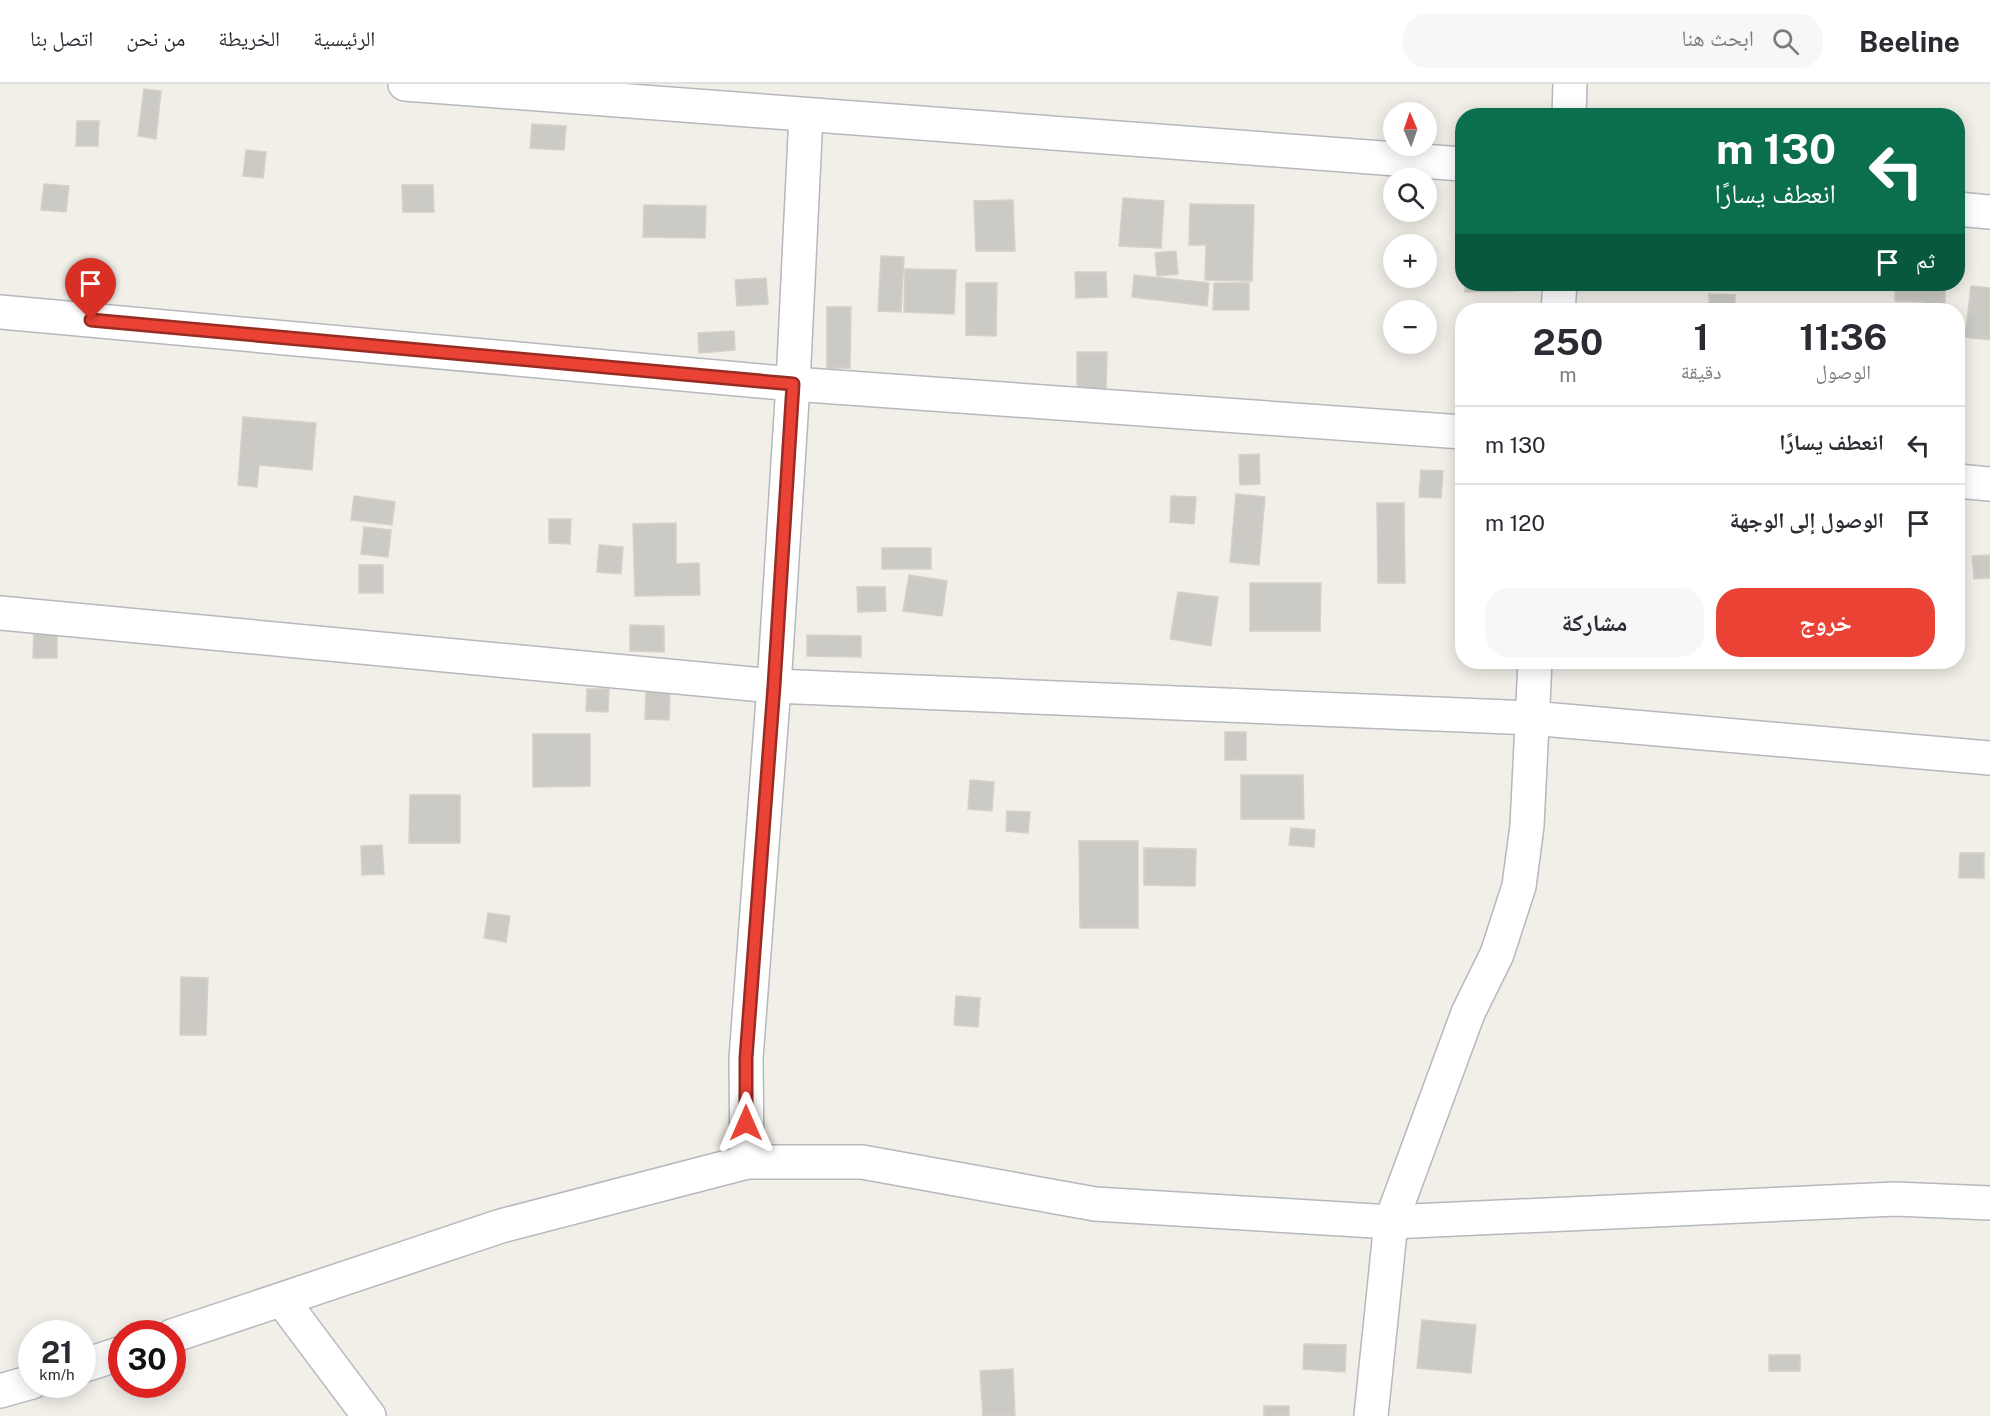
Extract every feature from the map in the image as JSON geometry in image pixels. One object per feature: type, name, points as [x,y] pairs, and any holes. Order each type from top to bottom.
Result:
[{"type":"street","points":[[405,84],[1455,163]]},
{"type":"street","points":[[1569,108],[1570,84]]},
{"type":"street","points":[[747,1162],[746,1058],[774,686],[793,384],[806,115]]},
{"type":"street","points":[[1965,210],[1990,212]]},
{"type":"street","points":[[0,312],[793,384],[1455,431]]},
{"type":"street","points":[[1965,482],[1990,484]]},
{"type":"street","points":[[0,613],[774,686],[1532,718],[1990,758]]},
{"type":"street","points":[[1371,1416],[1391,1222],[1468,1013],[1497,954],[1518,885],[1527,826],[1535,669]]},
{"type":"street","points":[[186,1331],[501,1226],[747,1162],[862,1162],[1095,1204],[1391,1222],[1895,1199],[1990,1203]]},
{"type":"street","points":[[282,1300],[369,1416]]},
{"type":"street","points":[[0,1390],[18,1386]]},
{"type":"building","points":[[144,89],[161,91],[156,139],[138,136]]},
{"type":"building","points":[[77,121],[99,121],[98,146],[76,146]]},
{"type":"building","points":[[532,124],[566,126],[564,150],[530,148]]},
{"type":"building","points":[[246,150],[266,152],[263,178],[243,176]]},
{"type":"building","points":[[44,184],[69,186],[66,212],[41,210]]},
{"type":"building","points":[[402,185],[433,185],[434,212],[403,212]]},
{"type":"building","points":[[1123,198],[1164,201],[1161,248],[1119,246]]},
{"type":"building","points":[[1013,200],[1015,251],[976,251],[974,201]]},
{"type":"building","points":[[1190,204],[1254,205],[1252,281],[1205,280],[1206,245],[1189,245]]},
{"type":"building","points":[[644,205],[706,206],[705,238],[643,237]]},
{"type":"building","points":[[1176,251],[1178,274],[1157,276],[1155,253]]},
{"type":"building","points":[[881,256],[904,257],[901,312],[878,311]]},
{"type":"building","points":[[905,269],[956,270],[954,314],[904,312]]},
{"type":"building","points":[[1075,272],[1106,272],[1107,297],[1076,298]]},
{"type":"building","points":[[1134,275],[1209,283],[1207,306],[1132,297]]},
{"type":"building","points":[[766,278],[768,304],[737,306],[735,280]]},
{"type":"building","points":[[966,283],[997,283],[996,336],[966,335]]},
{"type":"building","points":[[1214,283],[1249,283],[1249,310],[1213,310]]},
{"type":"building","points":[[1971,286],[1990,288],[1990,340],[1965,337]]},
{"type":"building","points":[[1465,291],[1518,291],[1465,292]]},
{"type":"building","points":[[1895,291],[1945,291],[1945,303],[1895,301]]},
{"type":"building","points":[[1709,294],[1735,295],[1735,303],[1709,303]]},
{"type":"building","points":[[827,307],[851,307],[850,368],[827,368]]},
{"type":"building","points":[[734,331],[735,350],[699,353],[698,333]]},
{"type":"building","points":[[1077,352],[1107,352],[1106,389],[1077,389]]},
{"type":"building","points":[[243,417],[316,423],[312,470],[259,465],[257,487],[238,485]]},
{"type":"building","points":[[1259,454],[1260,484],[1240,485],[1239,455]]},
{"type":"building","points":[[1421,470],[1443,471],[1441,498],[1419,497]]},
{"type":"building","points":[[1236,494],[1265,497],[1259,565],[1230,562]]},
{"type":"building","points":[[354,496],[395,502],[392,525],[351,520]]},
{"type":"building","points":[[1171,496],[1196,497],[1194,524],[1170,522]]},
{"type":"building","points":[[1377,503],[1404,503],[1405,583],[1378,583]]},
{"type":"building","points":[[549,519],[571,519],[570,544],[549,543]]},
{"type":"building","points":[[676,523],[676,564],[699,563],[700,595],[635,596],[633,524]]},
{"type":"building","points":[[364,527],[391,530],[388,557],[361,554]]},
{"type":"building","points":[[599,545],[623,547],[621,574],[597,572]]},
{"type":"building","points":[[882,548],[931,548],[931,569],[882,569]]},
{"type":"building","points":[[1990,555],[1990,578],[1974,579],[1972,556]]},
{"type":"building","points":[[359,565],[383,565],[383,593],[359,593]]},
{"type":"building","points":[[909,575],[947,581],[942,616],[903,611]]},
{"type":"building","points":[[1250,583],[1321,583],[1320,631],[1250,631]]},
{"type":"building","points":[[857,587],[885,587],[886,611],[858,612]]},
{"type":"building","points":[[1178,592],[1218,597],[1211,646],[1170,639]]},
{"type":"building","points":[[630,625],[664,626],[664,652],[630,651]]},
{"type":"building","points":[[34,631],[57,631],[57,658],[33,658]]},
{"type":"building","points":[[807,635],[861,636],[861,657],[807,656]]},
{"type":"building","points":[[587,689],[609,689],[608,712],[586,711]]},
{"type":"building","points":[[646,692],[670,692],[669,720],[645,719]]},
{"type":"building","points":[[1225,732],[1246,732],[1246,760],[1225,760]]},
{"type":"building","points":[[533,734],[590,734],[590,786],[533,787]]},
{"type":"building","points":[[1241,775],[1303,775],[1304,819],[1241,819]]},
{"type":"building","points":[[970,780],[994,782],[992,811],[968,809]]},
{"type":"building","points":[[410,795],[460,795],[460,843],[409,843]]},
{"type":"building","points":[[1007,811],[1030,812],[1028,833],[1006,831]]},
{"type":"building","points":[[1291,828],[1315,830],[1314,847],[1289,845]]},
{"type":"building","points":[[1079,841],[1138,841],[1138,928],[1080,928]]},
{"type":"building","points":[[382,845],[384,874],[362,875],[361,846]]},
{"type":"building","points":[[1144,848],[1196,849],[1195,886],[1144,885]]},
{"type":"building","points":[[1960,853],[1984,853],[1984,878],[1959,878]]},
{"type":"building","points":[[488,913],[510,916],[506,942],[484,938]]},
{"type":"building","points":[[181,977],[208,978],[206,1035],[180,1035]]},
{"type":"building","points":[[956,996],[980,998],[978,1027],[954,1025]]},
{"type":"building","points":[[1422,1320],[1476,1325],[1471,1373],[1417,1368]]},
{"type":"building","points":[[1304,1344],[1346,1345],[1345,1372],[1303,1369]]},
{"type":"building","points":[[1769,1355],[1800,1355],[1800,1371],[1769,1371]]},
{"type":"building","points":[[1013,1369],[1015,1416],[983,1416],[980,1371]]},
{"type":"building","points":[[1264,1406],[1289,1406],[1289,1416],[1264,1416]]},
{"type":"route","points":[[91,320],[793,384],[774,686],[746,1058],[746,1123]]}]
